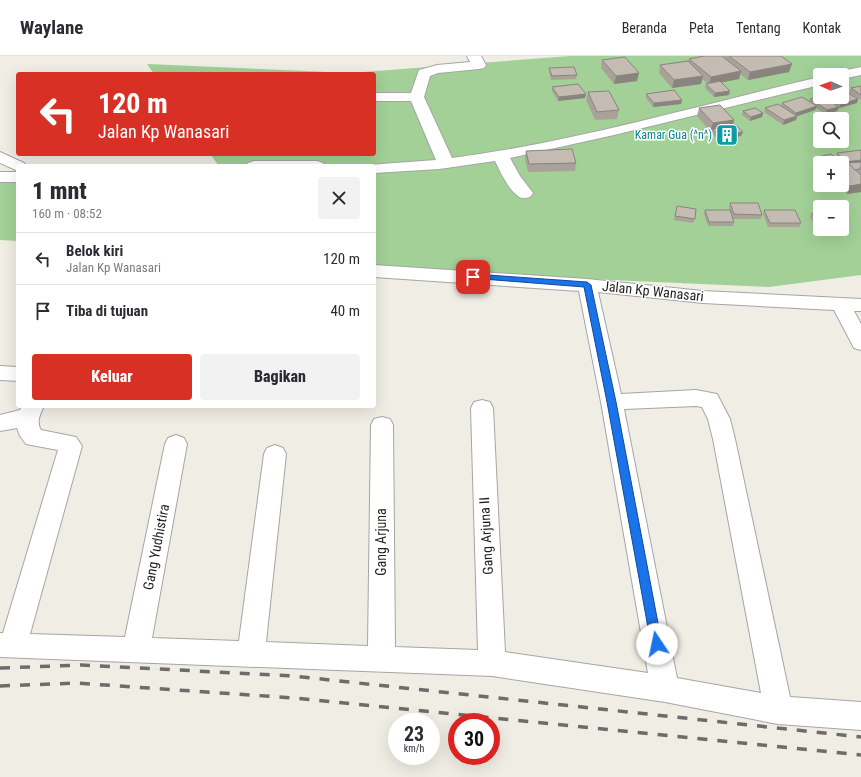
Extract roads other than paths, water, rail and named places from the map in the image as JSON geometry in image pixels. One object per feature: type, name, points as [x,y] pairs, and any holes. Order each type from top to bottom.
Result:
[{"type":"street","points":[[446,163],[417,97],[424,73],[436,63],[476,60]]},
{"type":"street","points":[[849,74],[861,71]]},
{"type":"street","points":[[376,168],[420,167],[500,155],[621,130],[813,83]]},
{"type":"street","points":[[376,97],[417,97]]},
{"type":"street","points":[[500,155],[512,178],[524,193]]},
{"type":"street","points":[[0,157],[16,165]]},
{"type":"street","points":[[270,164],[302,160],[312,164]]},
{"type":"street","points":[[0,177],[16,177]]},
{"type":"street","name":"Jalan Kp Wanasari","points":[[376,271],[587,285],[703,297],[861,305]]},
{"type":"street","points":[[587,285],[612,402],[665,689]]},
{"type":"street","points":[[841,305],[861,343]]},
{"type":"street","points":[[0,373],[16,374]]},
{"type":"street","points":[[612,402],[696,398],[709,400],[716,410],[724,439],[778,710]]},
{"type":"street","name":"Gang Arjuna II","points":[[482,408],[492,663]]},
{"type":"street","points":[[0,423],[31,412],[28,430],[34,438],[68,443],[71,446],[6,645],[492,663],[665,689],[778,710],[861,716]]},
{"type":"street","name":"Gang Arjuna","points":[[381,659],[382,425]]},
{"type":"street","name":"Gang Yudhistira","points":[[136,650],[176,444]]},
{"type":"street","points":[[252,655],[275,454]]},
{"type":"railway","points":[[0,668],[82,665],[293,676],[861,737]]},
{"type":"railway","points":[[0,686],[76,683],[294,698],[861,755]]},
{"type":"place","name":"Kamar Gua (^n^)","points":[[727,135]]}]
